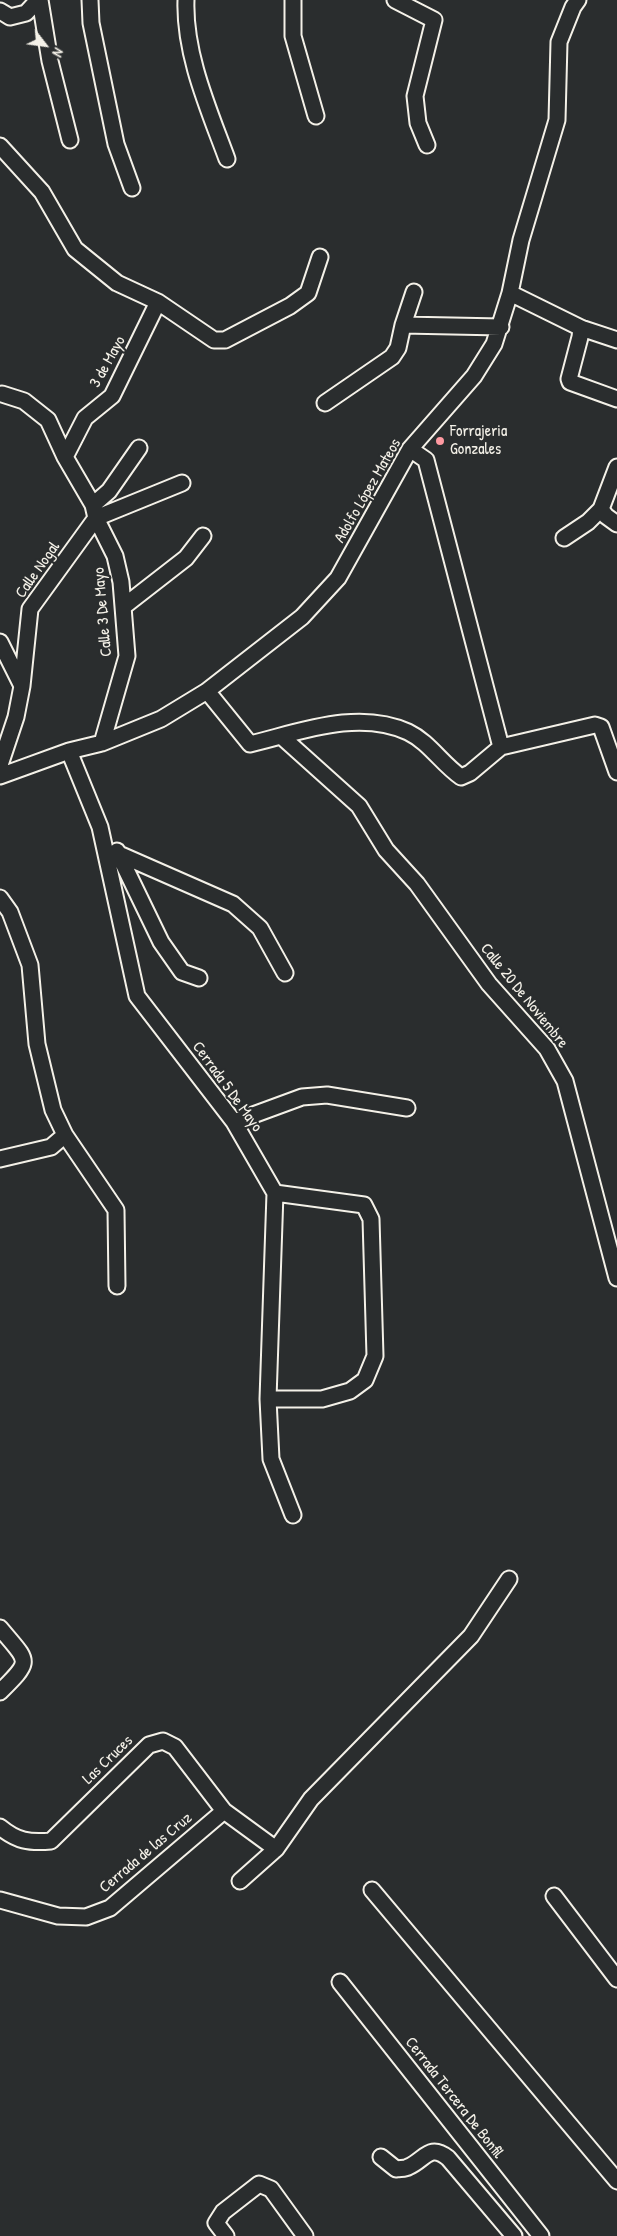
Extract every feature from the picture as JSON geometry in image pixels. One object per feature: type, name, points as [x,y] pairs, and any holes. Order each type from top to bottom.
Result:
[{"type":"street","points":[[0,11],[10,17],[26,13],[39,0]]},
{"type":"street","points":[[39,0],[50,61],[70,140]]},
{"type":"street","points":[[90,0],[91,23],[116,144],[132,188]]},
{"type":"street","points":[[186,0],[186,14],[198,81],[227,159]]},
{"type":"street","points":[[293,0],[293,36],[316,116]]},
{"type":"street","points":[[395,0],[434,20],[415,96],[418,123],[427,145]]},
{"type":"street","name":"Adolfo López Mateos","points":[[0,776],[69,751],[102,742],[161,719],[207,691],[302,617],[338,578],[410,449],[474,376],[494,344],[501,327],[510,293],[521,240],[557,120],[559,42],[578,0]]},
{"type":"street","points":[[0,146],[42,192],[75,249],[117,283],[158,302],[214,340],[225,340],[290,306],[308,293],[320,256]]},
{"type":"street","points":[[325,403],[392,357],[398,348],[403,325],[414,292]]},
{"type":"street","points":[[510,293],[581,328],[617,340]]},
{"type":"street","name":"3 de Mayo","points":[[65,457],[85,418],[112,396],[158,302]]},
{"type":"street","points":[[403,325],[501,327]]},
{"type":"street","points":[[581,328],[569,378],[570,382],[617,399]]},
{"type":"street","name":"Calle 3 De Mayo","points":[[2,394],[24,401],[48,420],[65,457],[95,511],[115,556],[121,582],[126,656],[102,742]]},
{"type":"street","name":"Calle Nogal","points":[[0,765],[16,717],[22,686],[30,609],[138,448]]},
{"type":"street","points":[[410,449],[426,460],[501,748]]},
{"type":"street","points":[[564,538],[588,522],[601,509],[617,467]]},
{"type":"street","points":[[95,511],[182,483]]},
{"type":"street","points":[[601,509],[606,516],[617,524]]},
{"type":"street","points":[[123,607],[186,558],[203,536]]},
{"type":"street","points":[[0,642],[22,686]]},
{"type":"street","points":[[207,691],[250,744],[336,723],[377,722],[409,732],[432,749],[461,777],[501,748],[595,725],[601,726],[617,772]]},
{"type":"street","name":"Calle 20 De Noviembre","points":[[281,736],[360,806],[386,850],[417,884],[489,984],[547,1049],[565,1081],[617,1278]]},
{"type":"street","name":"Cerrada 5 De Mayo","points":[[69,751],[100,827],[137,996],[234,1122],[276,1193]]},
{"type":"street","points":[[100,827],[119,854],[161,942],[182,972],[199,978]]},
{"type":"street","points":[[119,854],[233,904],[260,928],[285,973]]},
{"type":"street","points":[[0,898],[10,912],[30,965],[37,1044],[53,1110],[65,1135],[116,1210],[117,1286]]},
{"type":"street","points":[[234,1122],[302,1097],[327,1095],[407,1108]]},
{"type":"street","points":[[0,1158],[51,1147],[65,1135]]},
{"type":"street","points":[[268,1399],[322,1399],[350,1391],[365,1380],[375,1356],[372,1219],[364,1205],[276,1193],[268,1399],[271,1459],[293,1515]]},
{"type":"street","points":[[240,1881],[276,1849],[311,1799],[471,1636],[510,1579]]},
{"type":"street","points":[[0,1628],[21,1653],[24,1661],[22,1670],[0,1692]]},
{"type":"street","name":"Las Cruces","points":[[0,1827],[17,1838],[33,1843],[51,1841],[149,1745],[162,1741],[175,1747],[224,1811],[276,1849]]},
{"type":"street","name":"Cerrada de las Cruz","points":[[0,1900],[58,1916],[86,1917],[110,1908],[224,1811]]},
{"type":"street","points":[[372,1890],[617,2180]]},
{"type":"street","points":[[554,1896],[617,1979]]},
{"type":"street","name":"Cerrada Tercera De Bonfil","points":[[340,1982],[541,2236]]},
{"type":"street","points":[[381,2157],[396,2169],[407,2168],[428,2152],[441,2152],[514,2236]]},
{"type":"street","points":[[226,2236],[216,2223],[223,2212],[259,2184],[271,2189],[305,2236]]},
{"type":"place","name":"Forrajeria Gonzales","points":[[440,441]]}]
